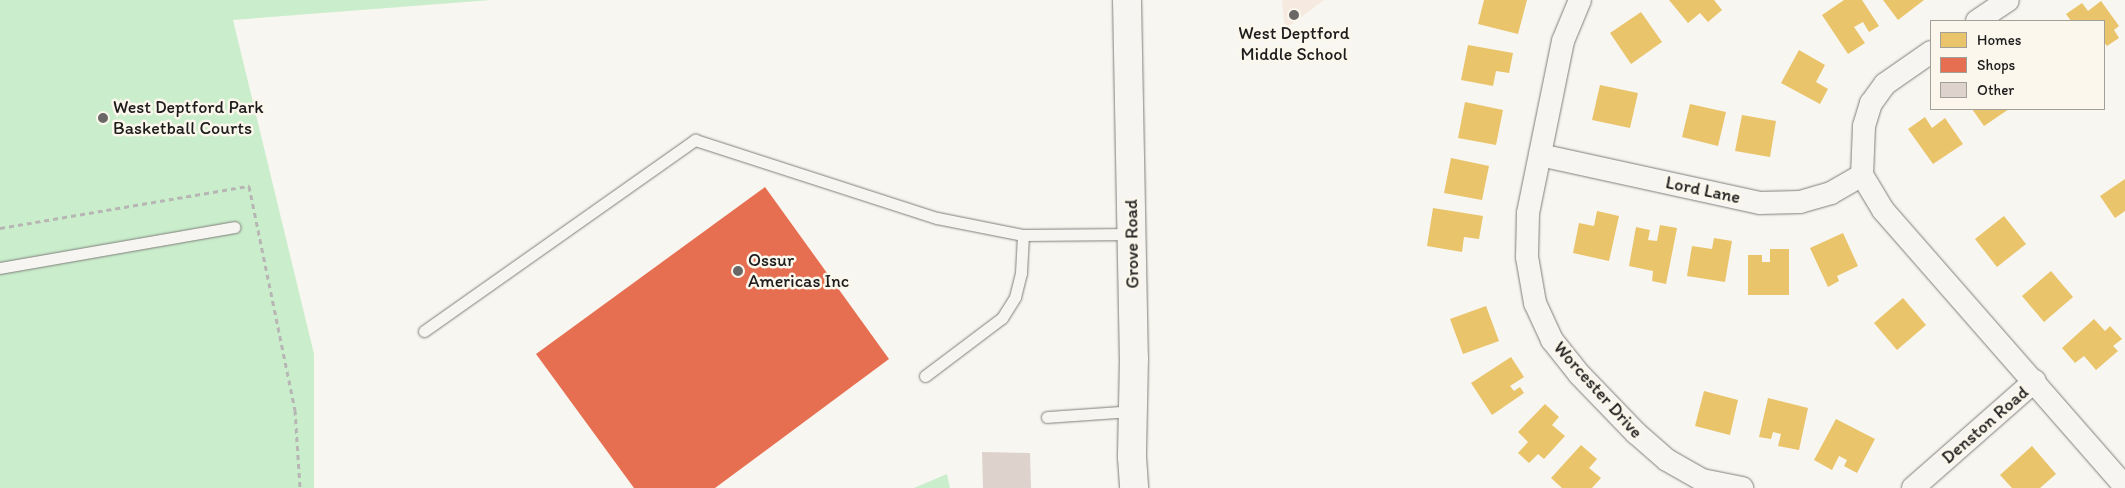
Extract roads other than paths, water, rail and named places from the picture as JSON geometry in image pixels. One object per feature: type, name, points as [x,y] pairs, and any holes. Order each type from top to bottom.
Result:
[{"type":"main road","name":"Grove Road","points":[[1128,0],[1134,358],[1132,411],[1134,488]]},
{"type":"street","name":"Worcester Drive","points":[[1580,0],[1563,40],[1528,213],[1527,257],[1535,303],[1552,340],[1579,374],[1636,432],[1667,460],[1702,480],[1742,488]]},
{"type":"street","points":[[1978,20],[2008,0]]},
{"type":"street","points":[[1930,53],[1885,84],[1871,103],[1864,126],[1862,175],[1883,210],[2125,486]]},
{"type":"street","name":"Lord Lane","points":[[1540,155],[1760,203],[1800,202],[1832,193],[1862,175]]},
{"type":"street","name":"Denston Road","points":[[1913,488],[2035,382]]},
{"type":"lane","points":[[424,331],[695,140],[937,218],[1023,236],[1131,234]]},
{"type":"lane","points":[[0,268],[234,227]]},
{"type":"lane","points":[[925,376],[1002,318],[1015,297],[1021,273],[1023,236]]},
{"type":"lane","points":[[1047,417],[1132,411]]},
{"type":"place","name":"West Deptford Middle School","points":[[1294,15]]},
{"type":"place","name":"West Deptford Park Basketball Courts","points":[[103,118]]},
{"type":"place","name":"Ossur Americas Inc","points":[[738,271]]}]
